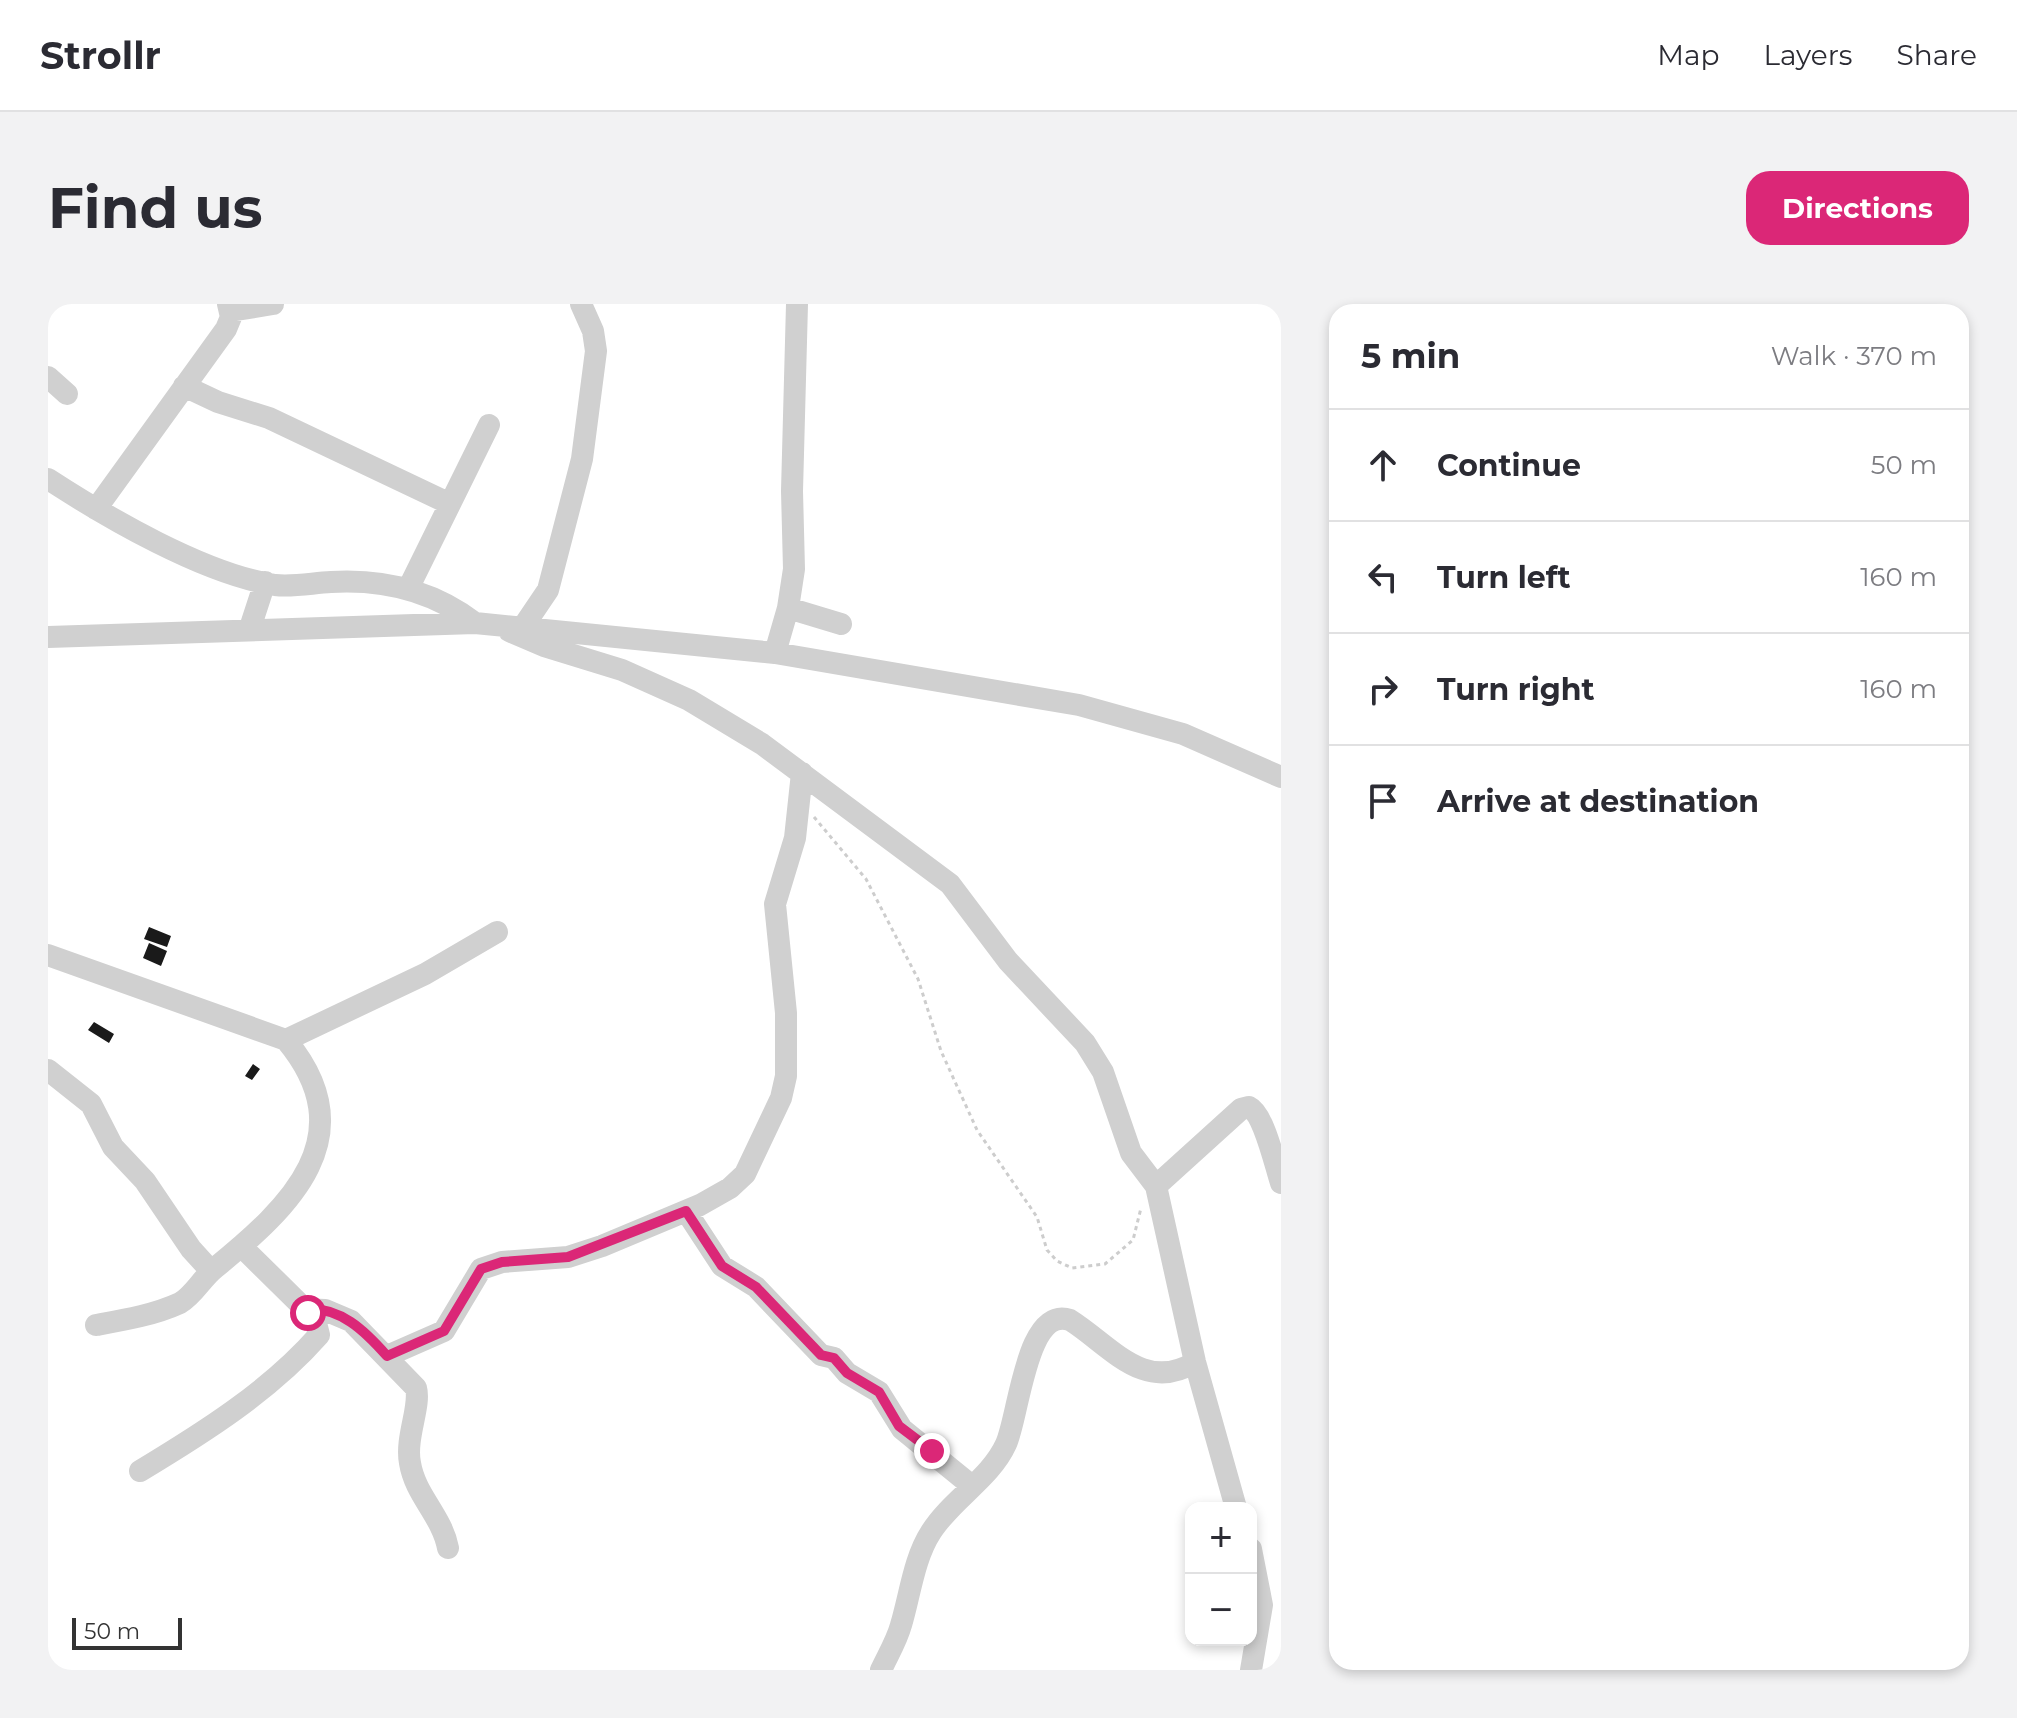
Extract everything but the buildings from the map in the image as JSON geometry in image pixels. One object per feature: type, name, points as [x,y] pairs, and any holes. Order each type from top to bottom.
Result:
[{"type":"street","points":[[523,627],[548,590],[582,459],[596,351],[593,331],[581,304]]},
{"type":"street","points":[[775,653],[788,608],[794,569],[792,491],[797,304]]},
{"type":"street","points":[[96,509],[226,329],[229,308],[263,305]]},
{"type":"street","points":[[48,377],[67,394]]},
{"type":"street","points":[[184,386],[218,402],[269,418],[448,503]]},
{"type":"street","points":[[408,589],[489,425]]},
{"type":"street","points":[[48,479],[96,509],[186,553],[265,582],[299,585],[358,581],[408,589],[441,601],[485,624],[622,670],[689,700],[802,773],[930,867],[966,900],[1008,961],[1094,1058],[1131,1153],[1156,1186],[1195,1362],[1234,1502]]},
{"type":"street","points":[[250,628],[265,582]]},
{"type":"street","points":[[788,608],[841,624]]},
{"type":"street","points":[[48,637],[250,628],[485,624],[775,653],[1079,705],[1183,734],[1281,777]]},
{"type":"street","points":[[387,1356],[444,1331],[481,1269],[502,1262],[568,1257],[686,1211],[741,1179],[781,1098],[786,1076],[786,1013],[775,904],[795,838],[802,773]]},
{"type":"street","points":[[286,1040],[425,974],[497,932]]},
{"type":"street","points":[[48,955],[286,1040],[305,1066],[313,1088],[319,1148],[297,1187],[242,1247],[211,1271],[179,1303],[96,1325]]},
{"type":"street","points":[[48,1070],[91,1104],[113,1147],[145,1181],[191,1249],[211,1271]]},
{"type":"street","points":[[1156,1186],[1241,1109],[1249,1107],[1254,1110],[1262,1127],[1281,1183]]},
{"type":"street","points":[[686,1211],[722,1266],[756,1287],[821,1355],[834,1358],[847,1373],[879,1392],[902,1429],[972,1486]]},
{"type":"street","points":[[140,1471],[200,1434],[309,1347],[320,1331],[304,1309],[242,1247]]},
{"type":"street","points":[[304,1309],[318,1309],[344,1316],[387,1356],[418,1391],[409,1441],[411,1467],[417,1487],[442,1525],[448,1548]]},
{"type":"street","points":[[881,1670],[900,1630],[929,1535],[1007,1442],[1032,1345],[1052,1320],[1070,1320],[1117,1355],[1148,1371],[1173,1373],[1195,1362]]},
{"type":"street","points":[[1251,1670],[1262,1605],[1256,1574]]},
{"type":"path","points":[[800,803],[840,844],[866,879],[918,979],[941,1051],[977,1130],[1037,1217],[1047,1250],[1057,1261],[1072,1268],[1091,1268],[1119,1255],[1137,1232],[1144,1196],[1156,1186]]},
{"type":"route","points":[[308,1313],[304,1309],[325,1310],[344,1316],[366,1333],[387,1356],[416,1345],[451,1325],[472,1280],[481,1269],[502,1262],[568,1257],[686,1211],[722,1266],[756,1287],[821,1355],[834,1358],[847,1373],[879,1392],[899,1426],[932,1451]]}]
